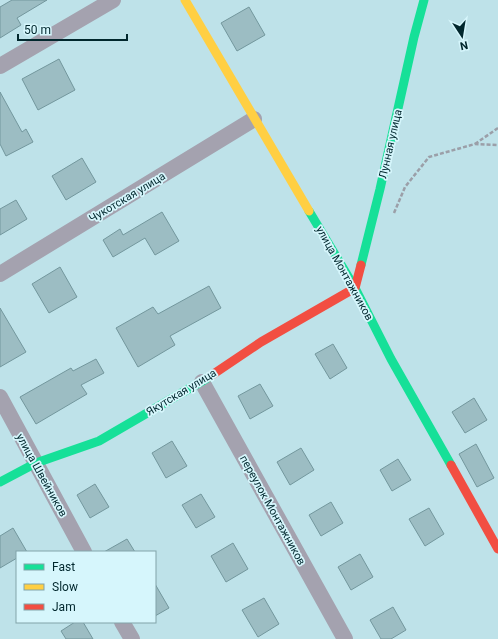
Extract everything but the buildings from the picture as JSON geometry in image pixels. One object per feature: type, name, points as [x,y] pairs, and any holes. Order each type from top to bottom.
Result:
[{"type":"street","points":[[0,66],[112,0]]},
{"type":"street","name":"улица Монтажников","points":[[184,0],[355,288],[391,359],[498,549]]},
{"type":"street","name":"Лунная улица","points":[[355,288],[380,189],[414,37],[424,0]]},
{"type":"street","name":"Чукотская улица","points":[[0,274],[254,119]]},
{"type":"street","name":"Якутская улица","points":[[0,482],[36,463],[99,441],[202,382],[261,342],[355,288]]},
{"type":"street","name":"переулок Монтажников","points":[[202,382],[345,639]]},
{"type":"street","name":"улица Швейников","points":[[0,397],[83,551]]},
{"type":"street","points":[[123,623],[132,639]]},
{"type":"path","points":[[393,215],[405,187],[429,157],[474,144],[498,128]]},
{"type":"path","points":[[474,144],[498,145]]},
{"type":"traffic: fast","points":[[361,265],[424,0]]},
{"type":"traffic: fast","points":[[309,211],[355,288],[391,359],[451,465]]},
{"type":"traffic: fast","points":[[0,482],[36,463],[99,441],[209,377]]},
{"type":"traffic: slow","points":[[185,0],[309,211]]},
{"type":"traffic: jam","points":[[209,377],[261,342],[355,288],[361,265]]},
{"type":"traffic: jam","points":[[451,465],[498,549]]}]
